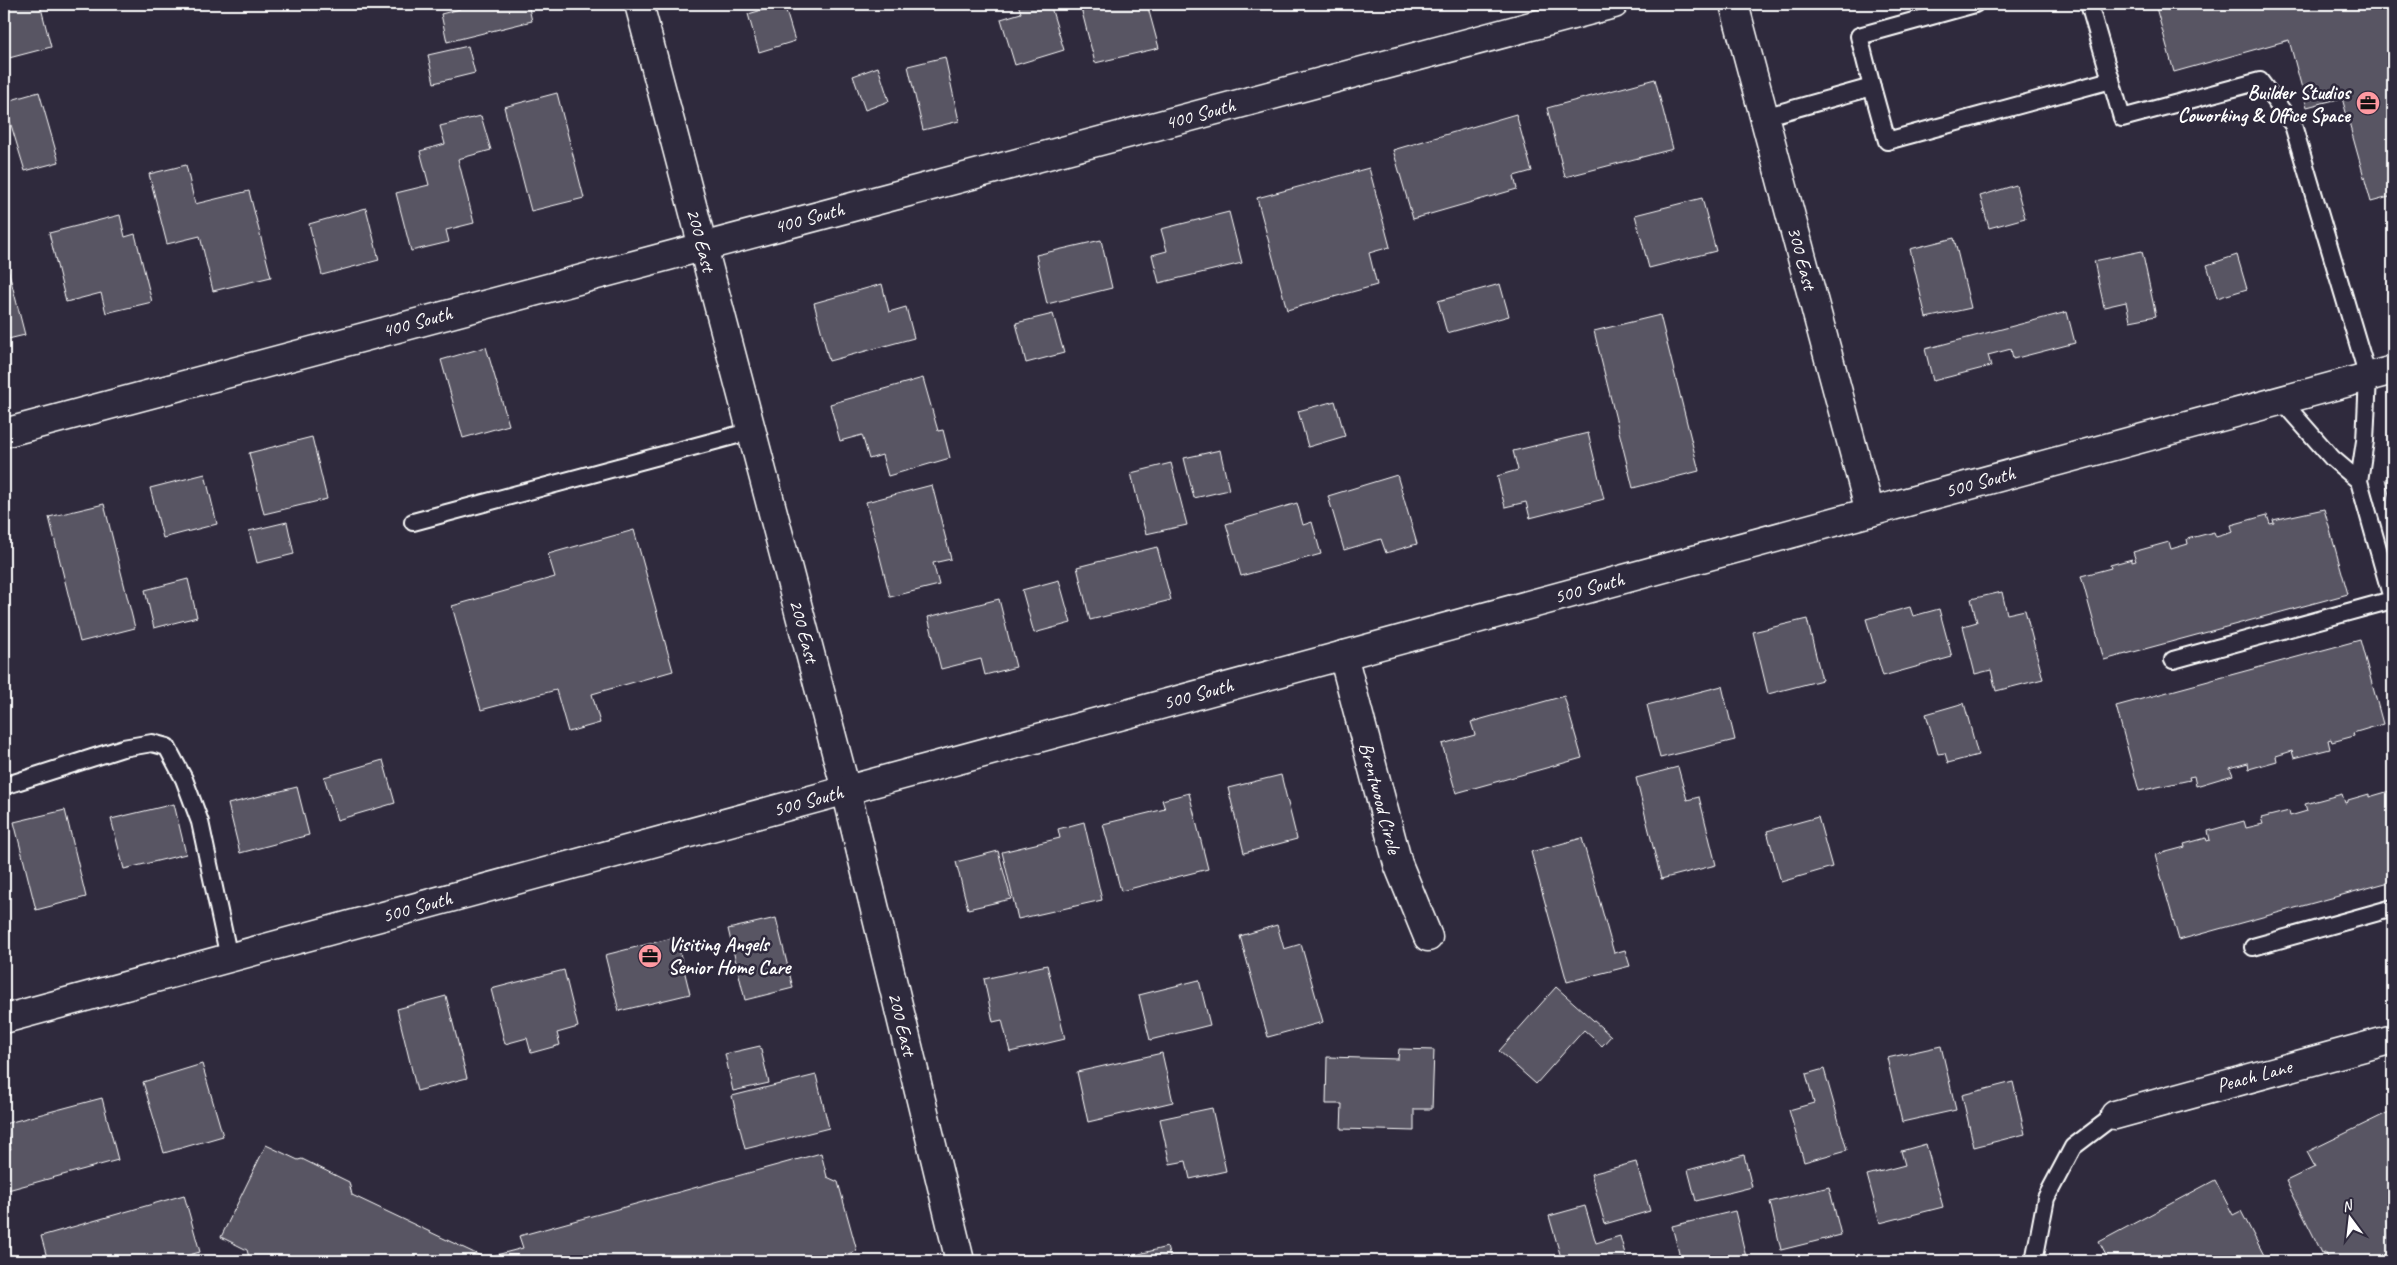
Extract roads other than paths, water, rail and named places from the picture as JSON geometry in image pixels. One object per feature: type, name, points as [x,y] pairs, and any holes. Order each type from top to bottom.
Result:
[{"type":"street","name":"200 East","points":[[639,4],[846,790],[960,1261]]},
{"type":"street","name":"400 South","points":[[4,433],[1614,4]]},
{"type":"street","name":"300 East","points":[[1734,4],[1870,512]]},
{"type":"street","name":"500 South","points":[[4,1019],[2381,373]]},
{"type":"street","name":"Brentwood Circle","points":[[1343,655],[1398,864],[1428,937]]},
{"type":"street","name":"Peach Lane","points":[[2115,1115],[2393,1039]]},
{"type":"lane","points":[[1974,4],[1859,36],[1887,140],[2111,80]]},
{"type":"lane","points":[[2089,4],[2122,118],[2260,81],[2293,125],[2381,373],[2365,441],[2359,481],[2393,601],[2173,660]]},
{"type":"lane","points":[[1764,117],[1872,87]]},
{"type":"lane","points":[[2281,400],[2332,458],[2359,481]]},
{"type":"lane","points":[[413,522],[752,431]]},
{"type":"lane","points":[[4,786],[123,748],[152,743],[168,747],[184,779],[200,822],[229,958]]},
{"type":"lane","points":[[2253,947],[2393,908]]},
{"type":"lane","points":[[2034,1261],[2046,1198],[2073,1147],[2115,1115]]},
{"type":"place","name":"Builder Studios Coworking & Office Space","points":[[2368,103]]},
{"type":"place","name":"Visiting Angels Senior Home Care","points":[[650,956]]}]
